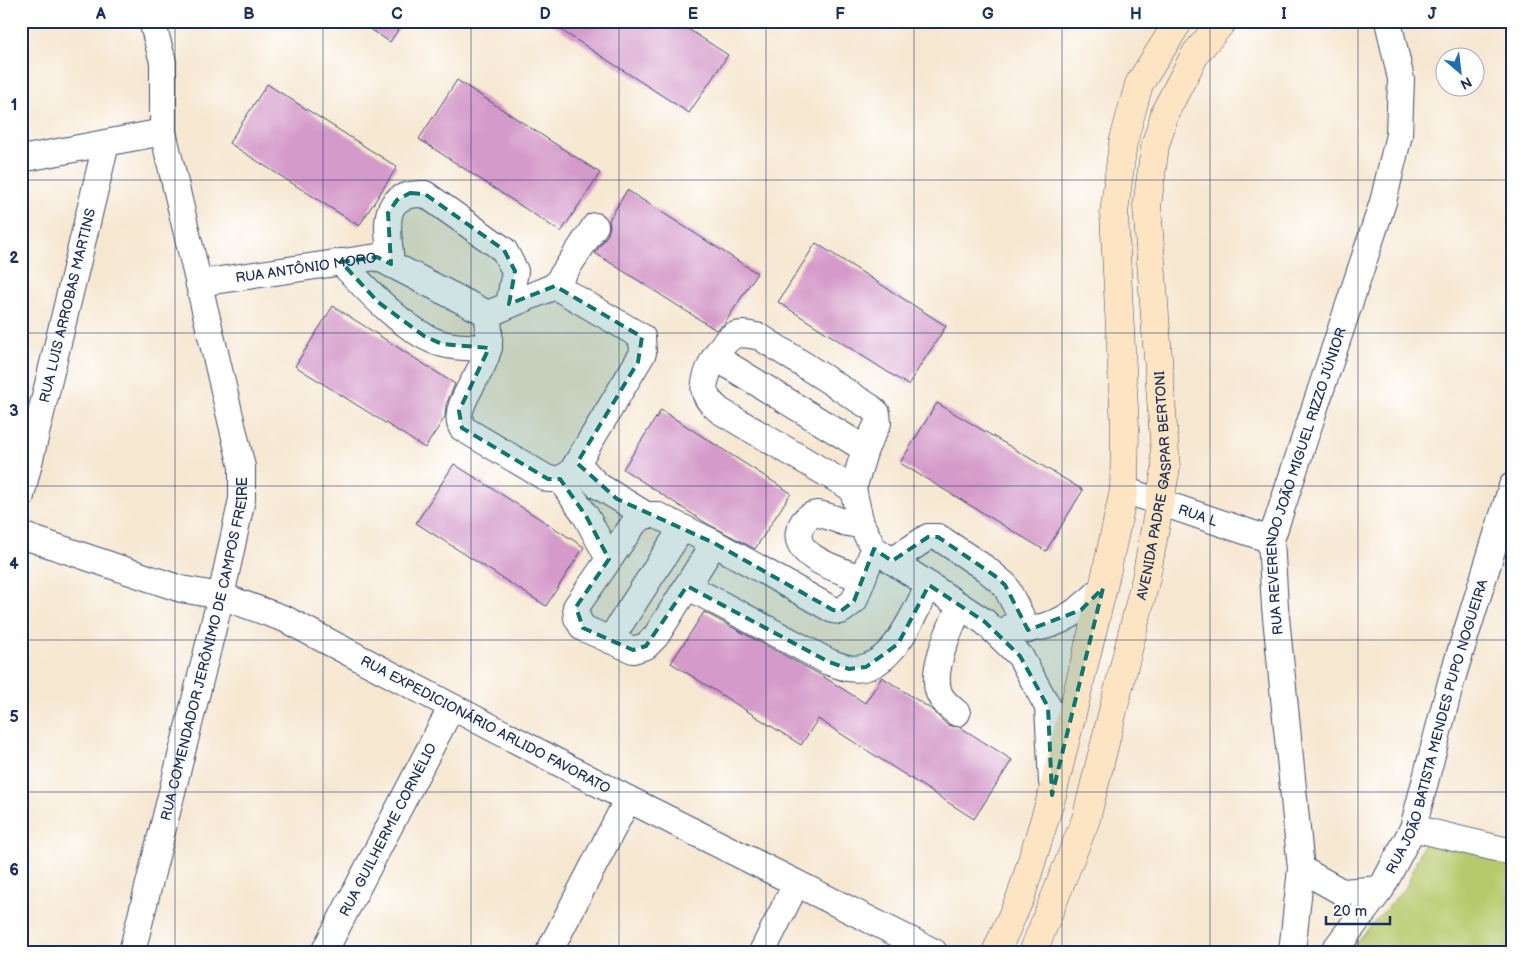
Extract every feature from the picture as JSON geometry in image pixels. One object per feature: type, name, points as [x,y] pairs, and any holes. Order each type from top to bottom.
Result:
[{"type":"street","name":"RUA COMENDADOR JERÔNIMO DE CAMPOS FREIRE","points":[[132,952],[220,596],[242,499],[242,467],[163,132],[163,62],[152,21]]},
{"type":"street","name":"AVENIDA PADRE GASPAR BERTONI","points":[[996,952],[1021,896],[1052,795],[1104,588],[1124,490],[1125,427],[1115,204],[1123,143],[1139,84],[1179,21]]},
{"type":"street","name":"AVENIDA PADRE GASPAR BERTONI","points":[[1033,952],[1086,819],[1146,578],[1161,503],[1166,468],[1147,206],[1154,155],[1166,110],[1196,53],[1223,21]]},
{"type":"street","name":"RUA REVERENDO JOÃO MIGUEL RIZZO JÚNIOR","points":[[1292,952],[1301,869],[1275,607],[1271,540],[1383,202],[1400,135],[1401,79],[1388,21]]},
{"type":"street","points":[[23,151],[106,144],[163,132]]},
{"type":"street","name":"RUA LUIS ARROBAS MARTINS","points":[[21,496],[106,144]]},
{"type":"street","points":[[391,264],[388,213],[397,200],[410,193],[425,194],[504,250],[514,271],[499,309],[483,366],[459,410],[458,421],[462,428],[548,478],[568,471],[642,353],[642,337],[555,286]]},
{"type":"street","points":[[499,309],[555,286],[595,226]]},
{"type":"street","name":"RUA ANTÔNIO MORO","points":[[199,283],[377,257],[499,309]]},
{"type":"street","points":[[341,262],[378,302],[424,336],[442,344],[489,348]]},
{"type":"street","points":[[853,489],[720,411],[710,402],[705,392],[706,380],[715,357],[724,343],[735,336],[747,334],[760,337],[870,407],[877,414],[878,423],[865,448],[853,489],[861,524],[883,555],[985,622],[1020,656],[1048,707],[1052,795]]},
{"type":"street","points":[[715,357],[865,448]]},
{"type":"street","points":[[568,471],[597,485],[646,515],[656,515],[714,543],[833,610],[841,611],[849,607],[854,601],[861,578],[883,555],[928,537],[938,537],[986,568],[1005,585],[1028,630]]},
{"type":"street","points":[[568,471],[586,516],[609,559]]},
{"type":"street","name":"RUA JOÃO BATISTA MENDES PUPO NOGUEIRA","points":[[1333,952],[1382,889],[1414,828],[1451,682],[1512,486]]},
{"type":"street","name":"RUA L","points":[[1124,490],[1271,540]]},
{"type":"street","points":[[861,524],[853,525],[816,514],[805,519],[800,528],[800,538],[804,549],[812,558],[861,578]]},
{"type":"street","points":[[646,515],[635,522],[576,607],[577,618],[583,628],[633,650],[646,646],[656,636],[714,543]]},
{"type":"street","points":[[610,640],[682,528]]},
{"type":"street","name":"RUA EXPEDICIONÁRIO ARLIDO FAVORATO","points":[[21,535],[181,588],[220,596],[285,619],[451,708],[628,799],[934,952]]},
{"type":"street","points":[[687,586],[829,662],[849,668],[866,667],[898,644],[928,585]]},
{"type":"street","points":[[985,622],[1028,630],[1056,623],[1081,610],[1104,588]]},
{"type":"street","points":[[957,713],[947,705],[939,693],[937,678],[944,641],[960,606]]},
{"type":"street","name":"RUA GUILHERME CORNÉLIO","points":[[324,952],[451,708]]},
{"type":"street","points":[[549,952],[628,799]]},
{"type":"street","points":[[1414,828],[1512,852]]},
{"type":"street","points":[[1301,869],[1342,892],[1382,889]]},
{"type":"street","points":[[762,952],[796,884]]},
{"type":"highlighted area","points":[[410,193],[425,194],[504,250],[515,271],[509,304],[555,286],[642,337],[638,362],[577,463],[617,499],[714,543],[833,610],[841,611],[854,601],[874,549],[892,561],[928,537],[938,537],[1005,585],[1028,630],[1081,610],[1103,588],[1052,795],[1048,707],[1020,656],[985,622],[929,585],[898,644],[866,667],[849,669],[829,662],[687,586],[646,646],[633,650],[583,628],[576,607],[609,559],[586,516],[560,479],[548,479],[462,428],[459,411],[489,348],[442,344],[424,336],[378,302],[341,262],[377,257],[391,264],[388,213],[397,200]]},
{"type":"green space","points":[[1425,841],[1512,854],[1512,952],[1348,952],[1407,885]]},
{"type":"building","points":[[358,21],[404,21],[390,42]]},
{"type":"building","points":[[547,21],[676,21],[728,55],[689,113]]},
{"type":"building","points":[[457,80],[600,173],[561,232],[419,139]]},
{"type":"building","points":[[267,84],[397,167],[359,226],[229,143]]},
{"type":"building","points":[[627,190],[757,273],[725,323],[716,330],[595,253],[608,234],[609,220]]},
{"type":"building","points":[[816,243],[946,326],[908,385],[778,302]]},
{"type":"building","points":[[333,306],[455,384],[446,405],[445,417],[425,448],[295,366]]},
{"type":"building","points":[[937,403],[1083,490],[1046,551],[900,463]]},
{"type":"building","points":[[661,410],[791,493],[755,549],[706,523],[623,469]]},
{"type":"building","points":[[454,464],[584,547],[546,606],[416,523]]},
{"type":"building","points":[[704,612],[819,674],[865,703],[882,677],[931,709],[947,725],[960,727],[1012,760],[974,819],[818,719],[801,745],[671,663]]}]
